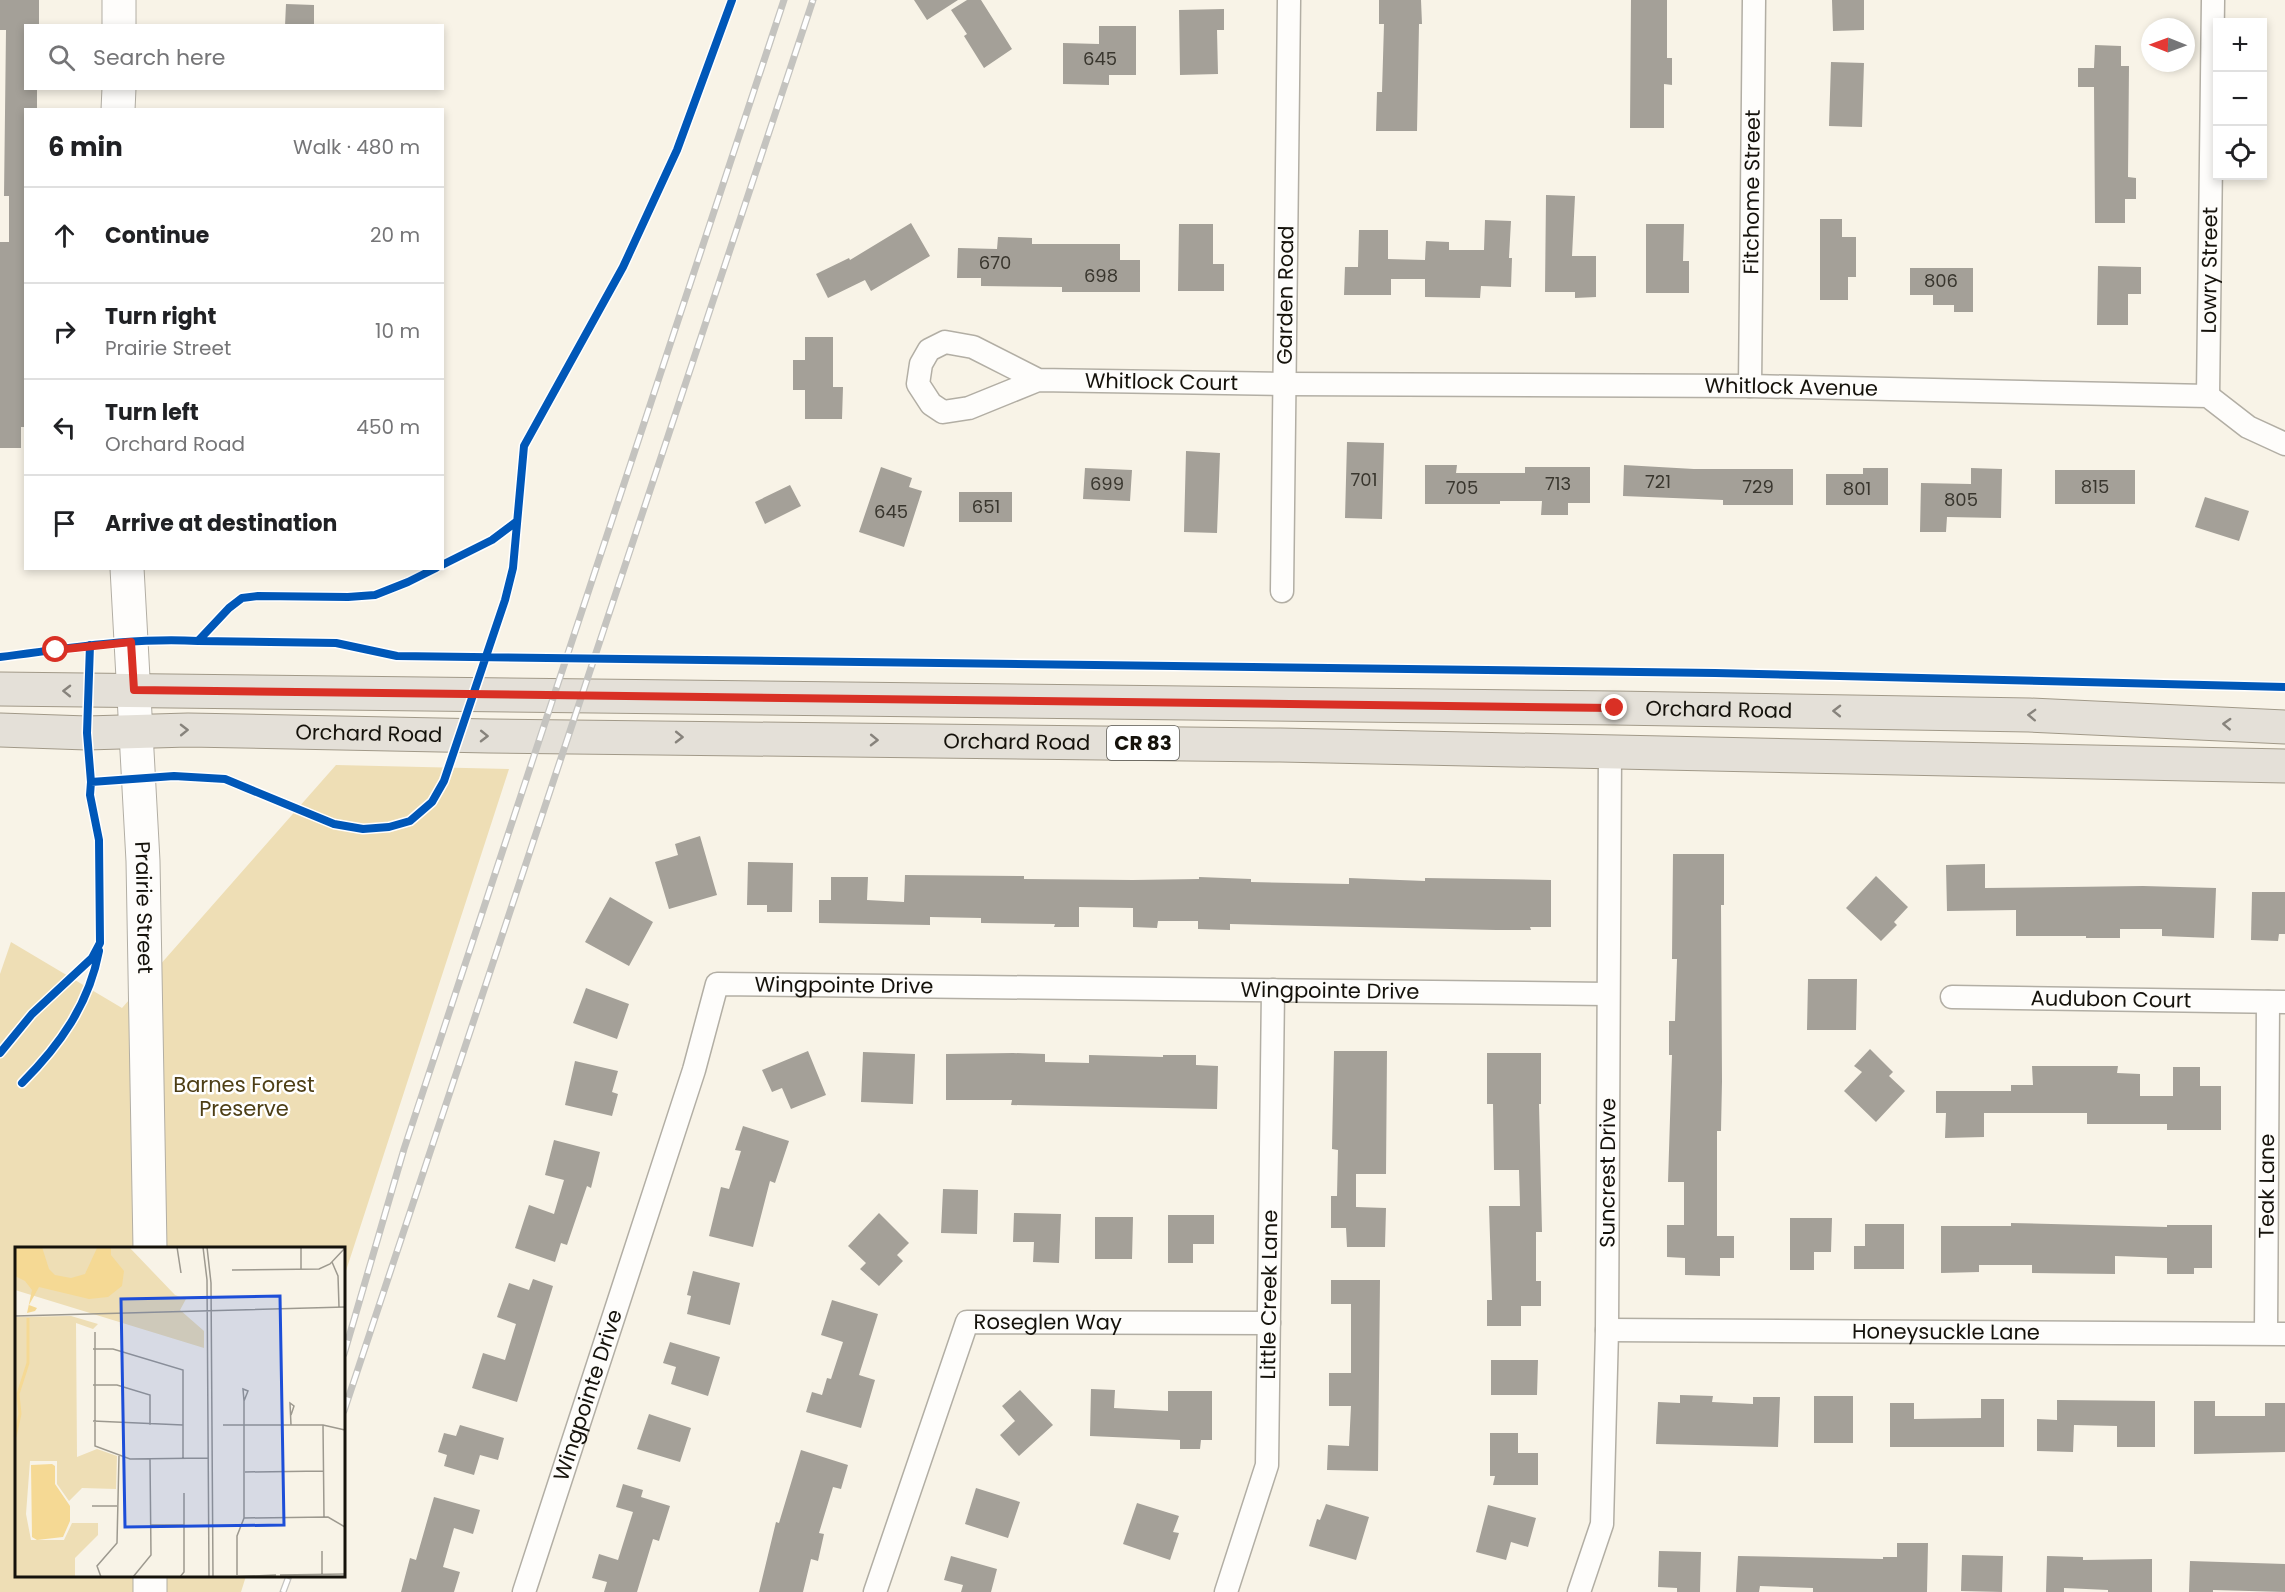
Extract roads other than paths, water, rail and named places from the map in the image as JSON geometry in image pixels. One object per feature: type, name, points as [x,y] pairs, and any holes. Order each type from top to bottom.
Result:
[{"type":"main road","name":"Orchard Road","points":[[0,689],[1698,709],[2029,715],[2285,727]]},
{"type":"main road","name":"Orchard Road","points":[[0,730],[136,732],[200,730],[1610,751],[2285,766]]},
{"type":"street","points":[[119,0],[119,24]]},
{"type":"street","name":"Garden Road","points":[[1282,591],[1289,0]]},
{"type":"street","name":"Fitchome Street","points":[[1750,386],[1754,0]]},
{"type":"street","name":"Lowry Street","points":[[2208,396],[2212,0]]},
{"type":"street","points":[[118,90],[118,108]]},
{"type":"street","name":"Whitlock Court","points":[[1038,380],[973,347],[945,342],[928,350],[921,364],[918,384],[931,404],[943,412],[969,408],[1038,380],[1285,384]]},
{"type":"street","name":"Whitlock Avenue","points":[[1285,384],[1750,386],[2208,396]]},
{"type":"street","points":[[2208,396],[2248,427],[2285,444]]},
{"type":"street","name":"Prairie Street","points":[[127,570],[143,861],[150,1247]]},
{"type":"street","name":"Suncrest Drive","points":[[1580,1592],[1602,1524],[1607,1330],[1610,751]]},
{"type":"street","name":"Wingpointe Drive","points":[[524,1592],[694,1070],[717,984],[1608,994]]},
{"type":"street","name":"Little Creek Lane","points":[[1226,1592],[1267,1465],[1273,990]]},
{"type":"street","name":"Audubon Court","points":[[1952,998],[2277,1002]]},
{"type":"street","name":"Teak Lane","points":[[2276,1334],[2277,1002]]},
{"type":"street","name":"Roseglen Way","points":[[875,1592],[967,1322],[1269,1323]]},
{"type":"street","name":"Honeysuckle Lane","points":[[1607,1330],[2276,1334]]},
{"type":"railway","points":[[345,1351],[404,1149],[784,0]]},
{"type":"railway","points":[[345,1408],[813,0]]},
{"type":"railway","points":[[283,1592],[289,1577]]},
{"type":"park label","name":"Barnes Forest Preserve","points":[[244,1097]]}]
